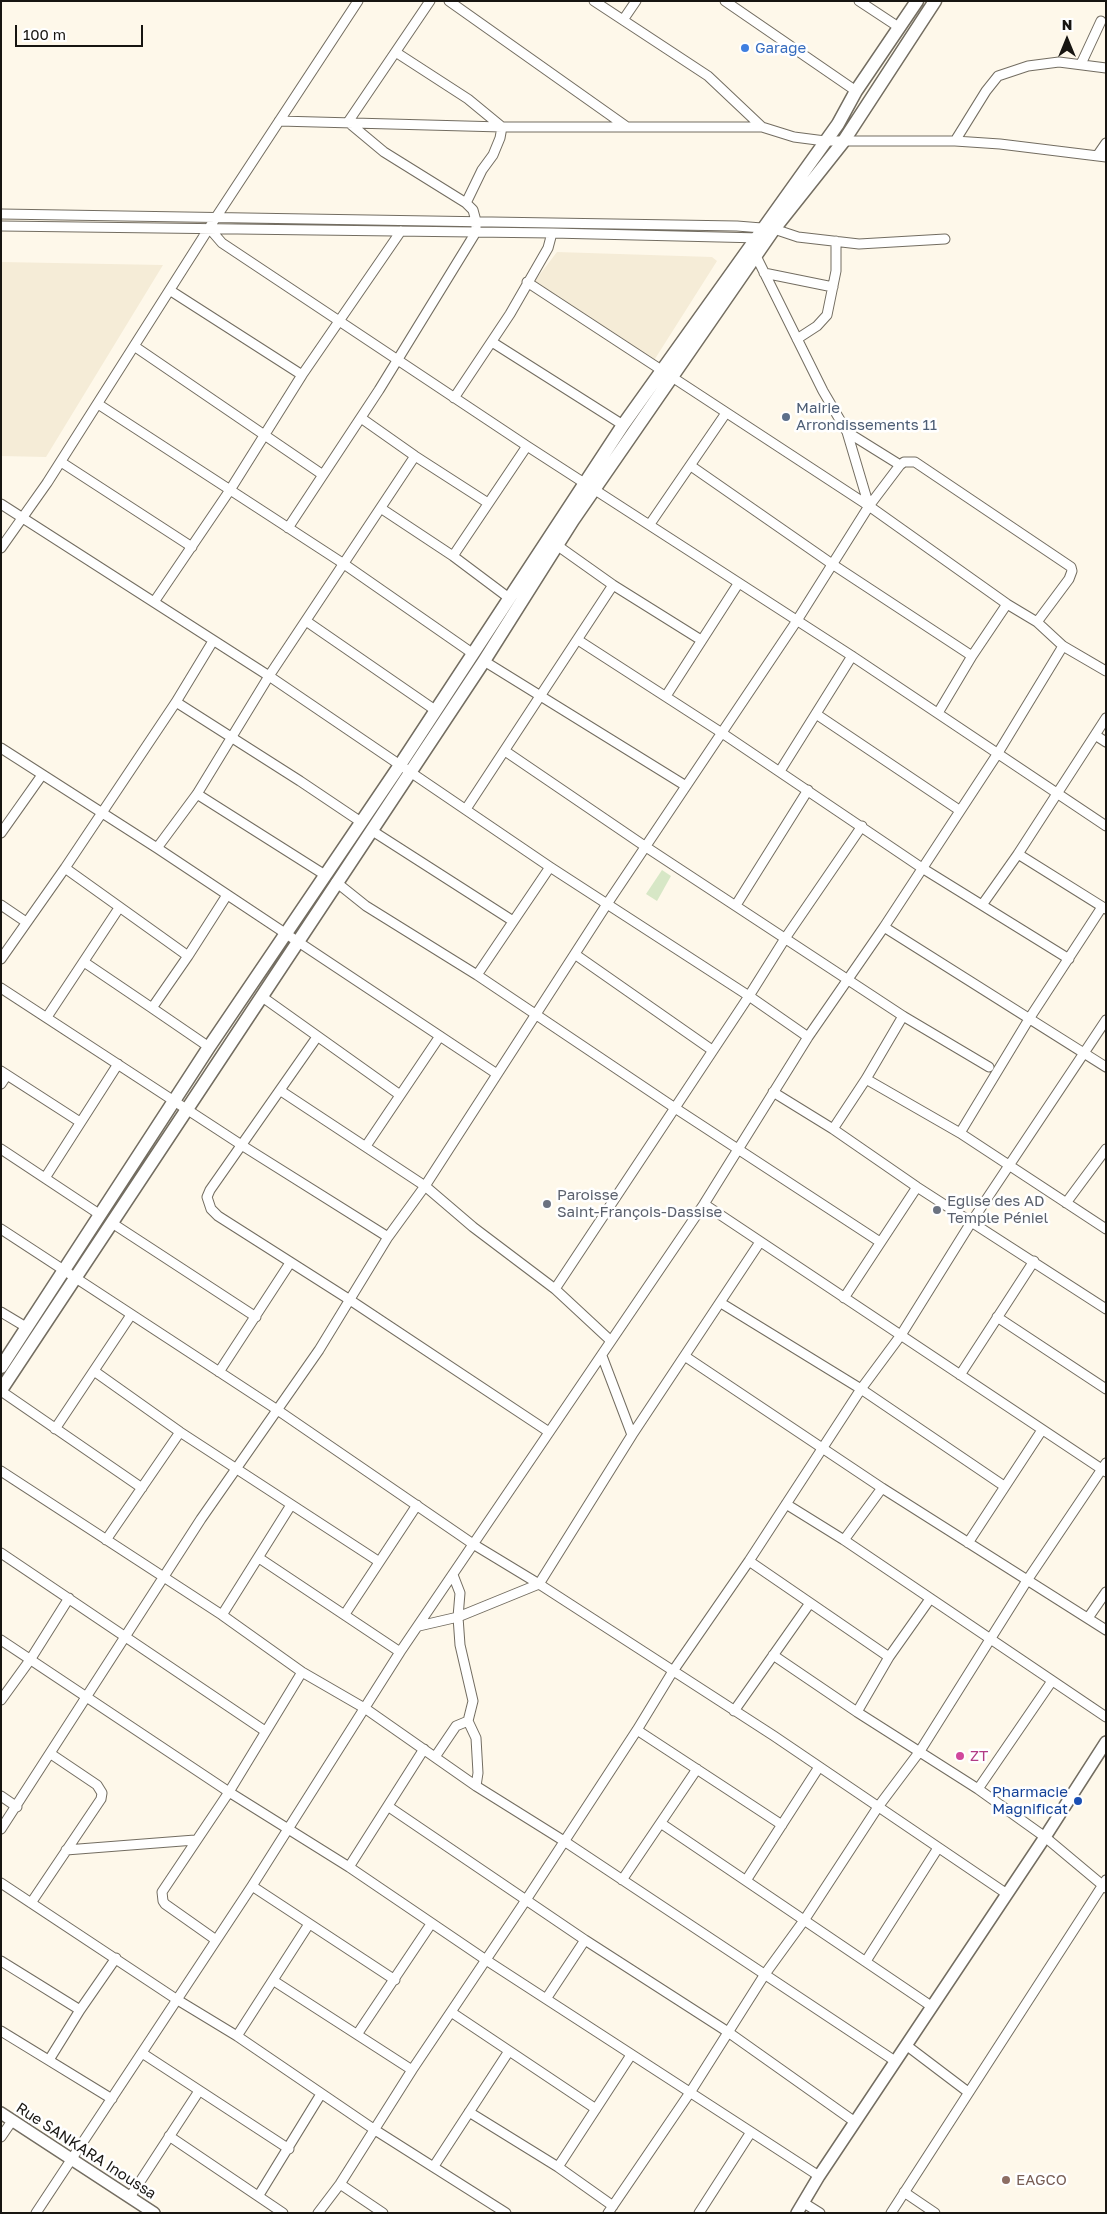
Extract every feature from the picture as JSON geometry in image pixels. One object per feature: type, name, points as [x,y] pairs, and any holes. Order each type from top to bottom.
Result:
[{"type":"main road","points":[[405,768],[434,710],[509,598],[590,486],[765,233],[838,124],[856,90],[900,28],[916,1]]},
{"type":"main road","points":[[1,1367],[174,1100],[286,934],[330,879],[405,768],[484,661],[558,546],[623,425],[668,374],[756,256],[765,233],[843,142],[935,1]]},
{"type":"main road","points":[[1,1390],[298,942],[330,879]]},
{"type":"street","points":[[1,548],[61,462],[216,217],[358,1]]},
{"type":"street","points":[[348,122],[430,1]]},
{"type":"street","points":[[449,1],[627,127]]},
{"type":"street","points":[[594,1],[708,76],[762,127]]},
{"type":"street","points":[[623,20],[636,1]]},
{"type":"street","points":[[725,1],[856,90]]},
{"type":"street","points":[[859,1],[900,28]]},
{"type":"street","points":[[1082,64],[1102,21]]},
{"type":"street","points":[[396,53],[468,99],[502,127]]},
{"type":"street","points":[[955,141],[986,91],[998,76],[1028,66],[1059,62],[1106,68]]},
{"type":"street","points":[[279,121],[502,127],[762,127],[794,136],[825,141],[955,141],[1000,144],[1101,157],[1106,142]]},
{"type":"street","points":[[288,528],[361,418],[476,232],[473,210],[466,203],[384,152],[348,122]]},
{"type":"street","points":[[466,203],[482,170],[493,155],[502,127]]},
{"type":"street","points":[[1,214],[476,221],[765,233],[859,244],[945,239]]},
{"type":"street","points":[[1,226],[552,233],[765,233]]},
{"type":"street","points":[[209,228],[222,243],[397,360],[650,524],[796,622],[852,656],[1106,826]]},
{"type":"street","points":[[154,602],[230,490],[302,375],[401,231]]},
{"type":"street","points":[[454,398],[492,342],[548,248],[552,233]]},
{"type":"street","points":[[797,339],[817,326],[827,315],[836,271],[836,242]]},
{"type":"street","points":[[756,256],[797,339],[847,432],[869,506]]},
{"type":"street","points":[[764,273],[833,287]]},
{"type":"street","points":[[527,282],[869,506],[1008,604],[1037,622],[1064,646],[1106,671]]},
{"type":"street","points":[[170,291],[302,375]]},
{"type":"street","points":[[492,342],[623,425]]},
{"type":"street","points":[[134,346],[324,474]]},
{"type":"street","points":[[98,404],[344,564],[472,653]]},
{"type":"street","points":[[650,524],[726,413]]},
{"type":"street","points":[[361,418],[415,456],[488,502]]},
{"type":"street","points":[[847,432],[900,464]]},
{"type":"street","points":[[453,556],[488,502],[528,446]]},
{"type":"street","points":[[157,848],[197,794],[269,676],[382,509],[415,456]]},
{"type":"street","points":[[61,462],[192,547]]},
{"type":"street","points":[[1,1829],[17,1808],[235,1468],[319,1350],[388,1237],[425,1186],[576,955],[607,904],[796,622],[869,506],[900,464],[915,462],[965,498],[1071,567],[1072,571],[1069,579],[1037,622]]},
{"type":"street","points":[[691,466],[832,564],[972,656]]},
{"type":"street","points":[[1,504],[269,676],[808,1037]]},
{"type":"street","points":[[382,509],[453,556],[509,598]]},
{"type":"street","points":[[558,546],[613,585],[701,640]]},
{"type":"street","points":[[666,696],[738,584]]},
{"type":"street","points":[[466,809],[613,585]]},
{"type":"street","points":[[938,714],[972,656],[1008,604]]},
{"type":"street","points":[[306,621],[434,710]]},
{"type":"street","points":[[578,640],[780,771],[922,868],[1069,959]]},
{"type":"street","points":[[1,960],[176,702],[213,641]]},
{"type":"street","points":[[36,2213],[252,1886],[366,1709],[400,1652],[420,1626],[473,1544],[704,1204],[808,1037],[849,980],[998,753],[1064,646]]},
{"type":"street","points":[[780,771],[852,656]]},
{"type":"street","points":[[484,661],[686,786]]},
{"type":"street","points":[[176,702],[512,921]]},
{"type":"street","points":[[816,714],[960,810]]},
{"type":"street","points":[[982,905],[1018,854],[1106,718]]},
{"type":"street","points":[[1095,735],[1106,742]]},
{"type":"street","points":[[1,748],[157,848],[498,1074]]},
{"type":"street","points":[[505,751],[646,847],[786,937],[903,1016],[989,1067]]},
{"type":"street","points":[[2,832],[42,775]]},
{"type":"street","points":[[736,905],[808,790]]},
{"type":"street","points":[[197,794],[330,879],[366,906],[477,975],[675,1108],[880,1242]]},
{"type":"street","points":[[555,1289],[786,937],[862,826]]},
{"type":"street","points":[[960,1133],[1029,1019],[1104,908],[1018,854]]},
{"type":"street","points":[[477,975],[550,866]]},
{"type":"street","points":[[65,868],[188,956]]},
{"type":"street","points":[[152,1008],[227,895]]},
{"type":"street","points":[[1,905],[26,922]]},
{"type":"street","points":[[47,1017],[119,908]]},
{"type":"street","points":[[884,927],[1106,1068]]},
{"type":"street","points":[[576,955],[712,1050]]},
{"type":"street","points":[[84,962],[209,1047]]},
{"type":"street","points":[[1,988],[243,1146],[388,1237]]},
{"type":"street","points":[[261,996],[400,1094]]},
{"type":"street","points":[[834,1129],[903,1016]]},
{"type":"street","points":[[318,2213],[340,2184],[412,2070],[637,1730],[673,1671],[749,1561],[822,1447],[901,1335],[972,1220],[1106,1020]]},
{"type":"street","points":[[366,1146],[440,1036]]},
{"type":"street","points":[[317,1037],[243,1146],[210,1190],[208,1203],[218,1216],[350,1300],[549,1432]]},
{"type":"street","points":[[45,1178],[118,1064]]},
{"type":"street","points":[[1,1084],[4,1073],[80,1122]]},
{"type":"street","points":[[866,1079],[960,1133],[1106,1229]]},
{"type":"street","points":[[281,1091],[425,1186],[473,1227],[555,1289],[611,1341]]},
{"type":"street","points":[[774,1092],[834,1129],[917,1187],[972,1220],[1106,1309]]},
{"type":"street","points":[[1,1149],[99,1214]]},
{"type":"street","points":[[1066,1203],[1106,1149]]},
{"type":"street","points":[[844,1298],[917,1187]]},
{"type":"street","points":[[469,2112],[558,2167],[611,2209],[691,2092],[765,1974],[805,1919],[878,1807],[920,1751],[1028,1579],[1104,1468],[1042,1430],[704,1204]]},
{"type":"street","points":[[112,1223],[256,1317]]},
{"type":"street","points":[[1,1229],[276,1409],[473,1544],[540,1584],[673,1671],[1007,1894]]},
{"type":"street","points":[[420,1626],[458,1617],[540,1584],[632,1435],[686,1357],[760,1242]]},
{"type":"street","points":[[960,1375],[1034,1261]]},
{"type":"street","points":[[220,1372],[290,1263]]},
{"type":"street","points":[[721,1303],[861,1390],[1004,1486]]},
{"type":"street","points":[[1,1312],[26,1327]]},
{"type":"street","points":[[56,1429],[131,1315]]},
{"type":"street","points":[[997,1317],[1106,1389]]},
{"type":"street","points":[[602,1356],[632,1435]]},
{"type":"street","points":[[686,1357],[882,1488],[1106,1630]]},
{"type":"street","points":[[94,1371],[180,1432],[378,1561]]},
{"type":"street","points":[[1,1390],[142,1488]]},
{"type":"street","points":[[968,1543],[1042,1430]]},
{"type":"street","points":[[106,1540],[180,1432]]},
{"type":"street","points":[[1,1471],[222,1615],[302,1672],[366,1709],[476,1786],[564,1841],[895,2061]]},
{"type":"street","points":[[844,1540],[882,1488]]},
{"type":"street","points":[[786,1504],[844,1540],[1106,1717]]},
{"type":"street","points":[[222,1615],[291,1505]]},
{"type":"street","points":[[345,1614],[378,1561],[417,1505]]},
{"type":"street","points":[[1,1553],[265,1730]]},
{"type":"street","points":[[259,1558],[400,1652]]},
{"type":"street","points":[[749,1561],[890,1657]]},
{"type":"street","points":[[453,1575],[460,1593],[458,1617],[460,1645],[473,1701],[468,1721],[476,1738],[478,1773],[476,1786]]},
{"type":"street","points":[[1088,1618],[1106,1592]]},
{"type":"street","points":[[1,1700],[30,1660],[69,1598]]},
{"type":"street","points":[[857,1712],[890,1657],[930,1599]]},
{"type":"street","points":[[734,1711],[810,1603]]},
{"type":"street","points":[[1,1640],[229,1792],[349,1867],[431,1924],[819,2176]]},
{"type":"street","points":[[773,1655],[857,1712],[978,1789],[1045,1837],[1105,1884],[891,2213]]},
{"type":"street","points":[[216,1940],[165,1904],[161,1896],[195,1840],[229,1792],[302,1672]]},
{"type":"street","points":[[978,1789],[1052,1681]]},
{"type":"street","points":[[435,1757],[456,1726],[468,1721]]},
{"type":"street","points":[[637,1730],[782,1825]]},
{"type":"street","points":[[797,2213],[819,2176],[1045,1837],[1106,1742]]},
{"type":"street","points":[[349,1867],[389,1807],[424,1749]]},
{"type":"street","points":[[31,1903],[101,1799],[102,1793],[97,1785],[51,1754]]},
{"type":"street","points":[[747,1880],[819,1767]]},
{"type":"street","points":[[622,1880],[662,1824],[697,1770]]},
{"type":"street","points":[[1,1796],[17,1808]]},
{"type":"street","points":[[389,1807],[585,1940],[728,2032],[855,2122]]},
{"type":"street","points":[[662,1824],[931,2006]]},
{"type":"street","points":[[66,1850],[195,1840]]},
{"type":"street","points":[[866,1961],[938,1848]]},
{"type":"street","points":[[1,1883],[176,1999],[237,2036],[375,2130],[506,2213]]},
{"type":"street","points":[[252,1886],[395,1980]]},
{"type":"street","points":[[237,2036],[309,1924]]},
{"type":"street","points":[[358,2034],[431,1924]]},
{"type":"street","points":[[546,1999],[585,1940]]},
{"type":"street","points":[[49,2060],[80,2010],[116,1958]]},
{"type":"street","points":[[1,1961],[80,2010]]},
{"type":"street","points":[[274,1981],[412,2070]]},
{"type":"street","points":[[451,2012],[596,2109]]},
{"type":"street","points":[[1,2031],[112,2099]]},
{"type":"street","points":[[906,2045],[968,2092]]},
{"type":"street","points":[[434,2166],[509,2052]]},
{"type":"street","points":[[142,2053],[289,2149]]},
{"type":"street","points":[[558,2167],[631,2055]]},
{"type":"street","points":[[130,2197],[199,2091]]},
{"type":"street","points":[[259,2195],[289,2149],[321,2094]]},
{"type":"street","name":"Rue SANKARA Inoussa","points":[[1,2114],[154,2213]]},
{"type":"street","points":[[1,2137],[12,2121]]},
{"type":"street","points":[[699,2213],[751,2132]]},
{"type":"street","points":[[169,2136],[284,2213]]},
{"type":"street","points":[[340,2184],[383,2213]]},
{"type":"street","points":[[904,2192],[935,2213]]},
{"type":"street","points":[[804,2202],[820,2213]]},
{"type":"shaded area","points":[[557,252],[712,257],[717,261],[653,362],[534,282]]},
{"type":"shaded area","points":[[1,262],[163,265],[46,457],[1,456]]},
{"type":"green space","points":[[662,870],[671,876],[657,901],[646,894]]},
{"type":"place","name":"Garage","points":[[745,48]]},
{"type":"place","name":"Mairie Arrondissements 11","points":[[786,417]]},
{"type":"place","name":"Paroisse Saint-François-Dassise","points":[[547,1204]]},
{"type":"place","name":"Eglise des AD Temple Péniel","points":[[937,1210]]},
{"type":"place","name":"ZT","points":[[960,1756]]},
{"type":"place","name":"Pharmacie Magnificat","points":[[1078,1801]]},
{"type":"place","name":"EAGCO","points":[[1006,2180]]}]
